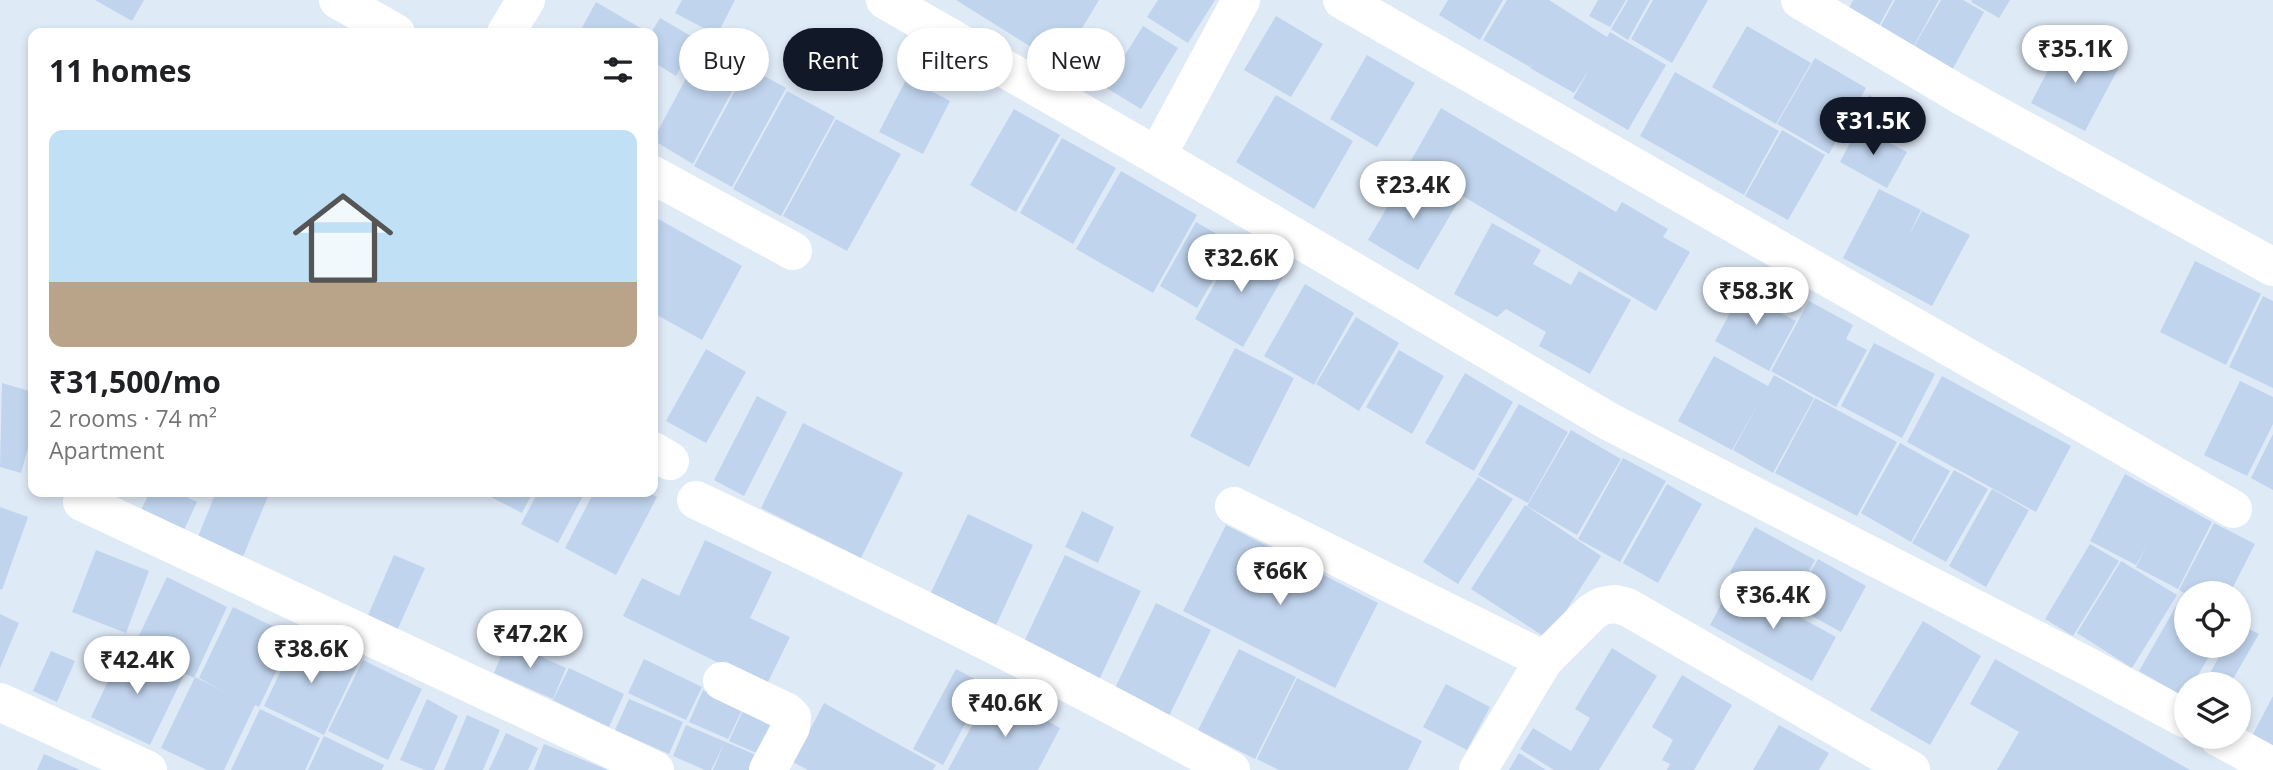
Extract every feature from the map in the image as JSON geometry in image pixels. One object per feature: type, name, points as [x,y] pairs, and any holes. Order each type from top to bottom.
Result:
[{"type":"street","points":[[338,0],[387,28]]},
{"type":"street","points":[[509,28],[526,0]]},
{"type":"street","points":[[886,0],[1610,422],[2174,713]]},
{"type":"street","points":[[1157,156],[1241,0]]},
{"type":"street","points":[[1800,0],[1962,96],[2273,267]]},
{"type":"street","points":[[1345,1],[2233,509]]},
{"type":"street","points":[[658,178],[793,251]]},
{"type":"street","points":[[696,500],[1105,701],[1231,770]]},
{"type":"street","points":[[82,502],[654,770]]},
{"type":"street","points":[[1234,506],[1544,660]]},
{"type":"street","points":[[1478,770],[1544,660],[1592,612],[1602,606],[1615,604],[1627,607],[1911,770]]},
{"type":"street","points":[[722,681],[787,712],[792,717],[791,727],[768,770]]},
{"type":"street","points":[[0,702],[148,770]]},
{"type":"street","points":[[2240,749],[2273,767]]},
{"type":"building","points":[[95,0],[144,0],[132,21]]},
{"type":"building","points":[[682,0],[735,0],[721,28],[704,28],[675,13]]},
{"type":"building","points":[[956,0],[1099,0],[1082,28],[1027,28],[1027,44],[1013,36],[1013,28],[1001,28]]},
{"type":"building","points":[[1158,0],[1215,0],[1188,43],[1147,17]]},
{"type":"building","points":[[1448,0],[1503,0],[1480,40],[1439,15]]},
{"type":"building","points":[[1507,0],[1549,0],[1607,37],[1610,32],[1666,65],[1628,130],[1573,98],[1589,70],[1574,93],[1530,68],[1535,61],[1530,67],[1483,40]]},
{"type":"building","points":[[1598,0],[1626,0],[1610,27],[1589,16]]},
{"type":"building","points":[[1628,0],[1650,0],[1628,40],[1611,29]]},
{"type":"building","points":[[1653,0],[1708,0],[1672,63],[1631,39]]},
{"type":"building","points":[[1853,0],[1893,0],[1877,29],[1847,13]]},
{"type":"building","points":[[1895,0],[1939,0],[1911,51],[1878,31]]},
{"type":"building","points":[[1941,0],[1963,0],[1984,12],[1951,72],[1912,50]]},
{"type":"building","points":[[2010,0],[1999,18],[1971,2]]},
{"type":"building","points":[[596,2],[641,28],[582,28]]},
{"type":"building","points":[[1276,16],[1323,44],[1291,97],[1244,70]]},
{"type":"building","points":[[660,18],[679,29],[679,70],[676,76],[658,65],[658,28],[654,28]]},
{"type":"building","points":[[1143,26],[1178,48],[1141,109],[1112,91],[1125,91],[1125,55]]},
{"type":"building","points":[[1747,26],[1811,63],[1776,124],[1712,87]]},
{"type":"building","points":[[2065,38],[2119,67],[2085,131],[2031,103]]},
{"type":"building","points":[[1367,55],[1415,83],[1377,147],[1330,119]]},
{"type":"building","points":[[1815,58],[1866,88],[1829,154],[1777,124]]},
{"type":"building","points":[[1675,72],[1779,131],[1744,195],[1640,136]]},
{"type":"building","points":[[769,79],[783,86],[784,91],[732,187],[694,166],[735,91],[769,91]]},
{"type":"building","points":[[679,91],[732,91],[693,164],[658,143],[658,131]]},
{"type":"building","points":[[787,91],[835,117],[781,216],[733,189]]},
{"type":"building","points":[[900,91],[931,91],[950,101],[923,154],[879,132]]},
{"type":"building","points":[[1276,95],[1353,141],[1314,209],[1236,162]]},
{"type":"building","points":[[1869,95],[1906,115],[1892,141],[1855,121]]},
{"type":"building","points":[[1441,108],[1616,212],[1622,202],[1668,229],[1663,237],[1690,252],[1656,311],[1409,164]]},
{"type":"building","points":[[1014,109],[1060,135],[1016,212],[970,185]]},
{"type":"building","points":[[836,119],[901,154],[847,251],[783,216]]},
{"type":"building","points":[[1858,127],[1907,152],[1887,188],[1840,162]]},
{"type":"building","points":[[1782,130],[1825,155],[1788,220],[1745,196]]},
{"type":"building","points":[[1062,138],[1116,168],[1073,244],[1020,213]]},
{"type":"building","points":[[1121,171],[1197,215],[1153,293],[1076,249]]},
{"type":"building","points":[[1408,172],[1458,202],[1418,270],[1368,240]]},
{"type":"building","points":[[1879,189],[1921,210],[1908,237],[1922,211],[1970,235],[1932,306],[1843,258]]},
{"type":"building","points":[[658,219],[742,266],[702,340],[658,316]]},
{"type":"building","points":[[1196,222],[1234,244],[1197,308],[1160,286]]},
{"type":"building","points":[[1492,223],[1541,250],[1533,264],[1571,285],[1579,271],[1631,300],[1590,374],[1539,346],[1546,332],[1506,309],[1497,317],[1454,294]]},
{"type":"building","points":[[1238,242],[1287,270],[1243,347],[1195,319]]},
{"type":"building","points":[[2195,261],[2261,294],[2226,365],[2160,332]]},
{"type":"building","points":[[1747,281],[1777,297],[1771,308],[1796,321],[1769,371],[1715,341]]},
{"type":"building","points":[[1305,284],[1354,313],[1314,385],[1264,356]]},
{"type":"building","points":[[2263,296],[2273,301],[2273,388],[2229,367]]},
{"type":"building","points":[[1809,301],[1853,325],[1846,339],[1867,350],[1836,407],[1771,371]]},
{"type":"building","points":[[1356,317],[1399,343],[1359,411],[1316,384]]},
{"type":"building","points":[[1874,343],[1935,374],[1902,438],[1841,406]]},
{"type":"building","points":[[1235,348],[1294,378],[1249,467],[1190,436]]},
{"type":"building","points":[[706,349],[746,372],[706,443],[666,421]]},
{"type":"building","points":[[1399,350],[1444,376],[1412,434],[1366,407]]},
{"type":"building","points":[[1714,356],[1768,386],[1774,375],[1814,398],[1773,473],[1733,450],[1762,397],[1732,450],[1678,421]]},
{"type":"building","points":[[1465,373],[1513,402],[1474,471],[1425,443]]},
{"type":"building","points":[[1942,376],[2071,446],[2036,512],[1907,442]]},
{"type":"building","points":[[2240,381],[2273,397],[2273,424],[2247,476],[2204,455]]},
{"type":"building","points":[[2,383],[28,391],[28,448],[21,473],[0,467]]},
{"type":"building","points":[[757,396],[787,412],[744,496],[714,480]]},
{"type":"building","points":[[1815,398],[1897,442],[1857,516],[1775,473]]},
{"type":"building","points":[[1519,404],[1568,432],[1528,503],[1478,475]]},
{"type":"building","points":[[803,423],[903,473],[861,558],[761,508]]},
{"type":"building","points":[[1571,430],[1621,459],[1577,535],[1527,506]]},
{"type":"building","points":[[2273,434],[2273,490],[2251,478]]},
{"type":"building","points":[[1900,443],[1950,471],[1911,542],[1861,513]]},
{"type":"building","points":[[1623,458],[1666,481],[1620,562],[1578,539]]},
{"type":"building","points":[[1954,470],[1988,489],[1946,562],[1912,543]]},
{"type":"building","points":[[2125,474],[2212,522],[2182,581],[2174,581],[2174,587],[2136,567],[2148,543],[2136,565],[2090,541]]},
{"type":"building","points":[[1478,477],[1513,499],[1458,584],[1423,562]]},
{"type":"building","points":[[1667,484],[1702,504],[1658,583],[1623,563]]},
{"type":"building","points":[[1992,489],[2029,510],[1986,587],[1949,566]]},
{"type":"building","points":[[148,497],[186,497],[197,502],[184,530],[141,510]]},
{"type":"building","points":[[214,497],[268,497],[239,566],[194,547]]},
{"type":"building","points":[[491,497],[530,497],[522,513]]},
{"type":"building","points":[[535,497],[582,497],[558,543],[521,524]]},
{"type":"building","points":[[591,497],[657,497],[616,575],[565,548]]},
{"type":"building","points":[[1525,505],[1601,556],[1548,639],[1471,589]]},
{"type":"building","points":[[0,507],[28,517],[2,590],[0,589]]},
{"type":"building","points":[[1082,511],[1114,527],[1098,563],[1065,547]]},
{"type":"building","points":[[968,514],[1033,545],[992,634],[926,603]]},
{"type":"building","points":[[2214,523],[2255,544],[2236,581],[2184,581]]},
{"type":"building","points":[[1226,525],[1378,603],[1335,688],[1183,611]]},
{"type":"building","points":[[1755,527],[1815,560],[1791,605],[1730,572]]},
{"type":"building","points":[[705,540],[772,572],[750,618],[790,637],[766,686],[623,616],[642,578],[679,596]]},
{"type":"building","points":[[2090,544],[2119,561],[2073,636],[2045,619]]},
{"type":"building","points":[[96,550],[149,571],[126,633],[72,612]]},
{"type":"building","points":[[394,555],[425,568],[396,633],[366,620]]},
{"type":"building","points":[[1065,555],[1141,591],[1098,682],[1022,646]]},
{"type":"building","points":[[1818,559],[1866,586],[1841,632],[1792,605]]},
{"type":"building","points":[[2121,561],[2174,593],[2174,600],[2132,668],[2077,633]]},
{"type":"building","points":[[167,577],[227,607],[194,678],[133,648]]},
{"type":"building","points":[[1734,581],[1836,637],[1812,681],[1710,625]]},
{"type":"building","points":[[1156,603],[1211,630],[1169,716],[1114,690]]},
{"type":"building","points":[[233,607],[293,636],[259,707],[255,705],[224,770],[207,770],[161,748],[195,677],[225,692],[199,678]]},
{"type":"building","points":[[2174,610],[2174,658],[2208,658],[2200,672],[2174,672],[2174,691],[2139,671]]},
{"type":"building","points":[[0,614],[19,623],[0,668]]},
{"type":"building","points":[[1923,621],[1981,656],[1930,745],[1870,710]]},
{"type":"building","points":[[2251,630],[2259,634],[2251,648]]},
{"type":"building","points":[[298,635],[358,664],[324,735],[264,706]]},
{"type":"building","points":[[507,641],[566,668],[553,699],[494,673]]},
{"type":"building","points":[[125,646],[184,675],[150,745],[91,717]]},
{"type":"building","points":[[1612,648],[1657,676],[1599,770],[1554,770],[1520,749],[1533,728],[1571,751],[1590,718],[1575,709]]},
{"type":"building","points":[[1239,649],[1296,677],[1255,759],[1198,730]]},
{"type":"building","points":[[51,651],[75,661],[57,702],[33,691]]},
{"type":"building","points":[[2218,658],[2245,658],[2237,672],[2211,672]]},
{"type":"building","points":[[644,659],[702,687],[686,720],[628,693]]},
{"type":"building","points":[[1995,659],[2190,770],[1997,770],[2019,732],[1970,704]]},
{"type":"building","points":[[363,660],[422,689],[388,760],[328,731]]},
{"type":"building","points":[[569,668],[624,694],[609,727],[553,700]]},
{"type":"building","points":[[956,669],[986,685],[943,765],[913,749]]},
{"type":"building","points":[[1682,675],[1732,705],[1694,770],[1667,770],[1670,764],[1662,760],[1673,740],[1652,727]]},
{"type":"building","points":[[1297,678],[1422,741],[1408,770],[1279,770],[1257,759]]},
{"type":"building","points":[[1446,684],[1490,707],[1467,750],[1423,727]]},
{"type":"building","points":[[703,690],[743,708],[728,739],[689,722]]},
{"type":"building","points":[[991,690],[1060,728],[1038,770],[948,770]]},
{"type":"building","points":[[2273,696],[2273,748],[2252,736]]},
{"type":"building","points":[[427,699],[458,716],[434,770],[425,770],[400,760]]},
{"type":"building","points":[[629,699],[683,722],[669,754],[615,730]]},
{"type":"building","points":[[824,703],[936,765],[933,770],[808,770],[793,762]]},
{"type":"building","points":[[744,708],[780,724],[766,757],[729,741]]},
{"type":"building","points":[[260,709],[320,738],[305,770],[231,770]]},
{"type":"building","points":[[467,715],[500,730],[483,770],[444,770]]},
{"type":"building","points":[[686,725],[763,758],[758,770],[713,770],[724,744],[711,770],[673,756]]},
{"type":"building","points":[[1779,725],[1829,753],[1819,770],[1753,770]]},
{"type":"building","points":[[506,733],[538,748],[528,770],[489,770]]},
{"type":"building","points":[[324,736],[384,765],[382,770],[308,770]]},
{"type":"building","points":[[544,744],[608,770],[534,770]]},
{"type":"building","points":[[1519,753],[1546,770],[1509,770]]},
{"type":"building","points":[[44,754],[80,770],[37,770]]}]
